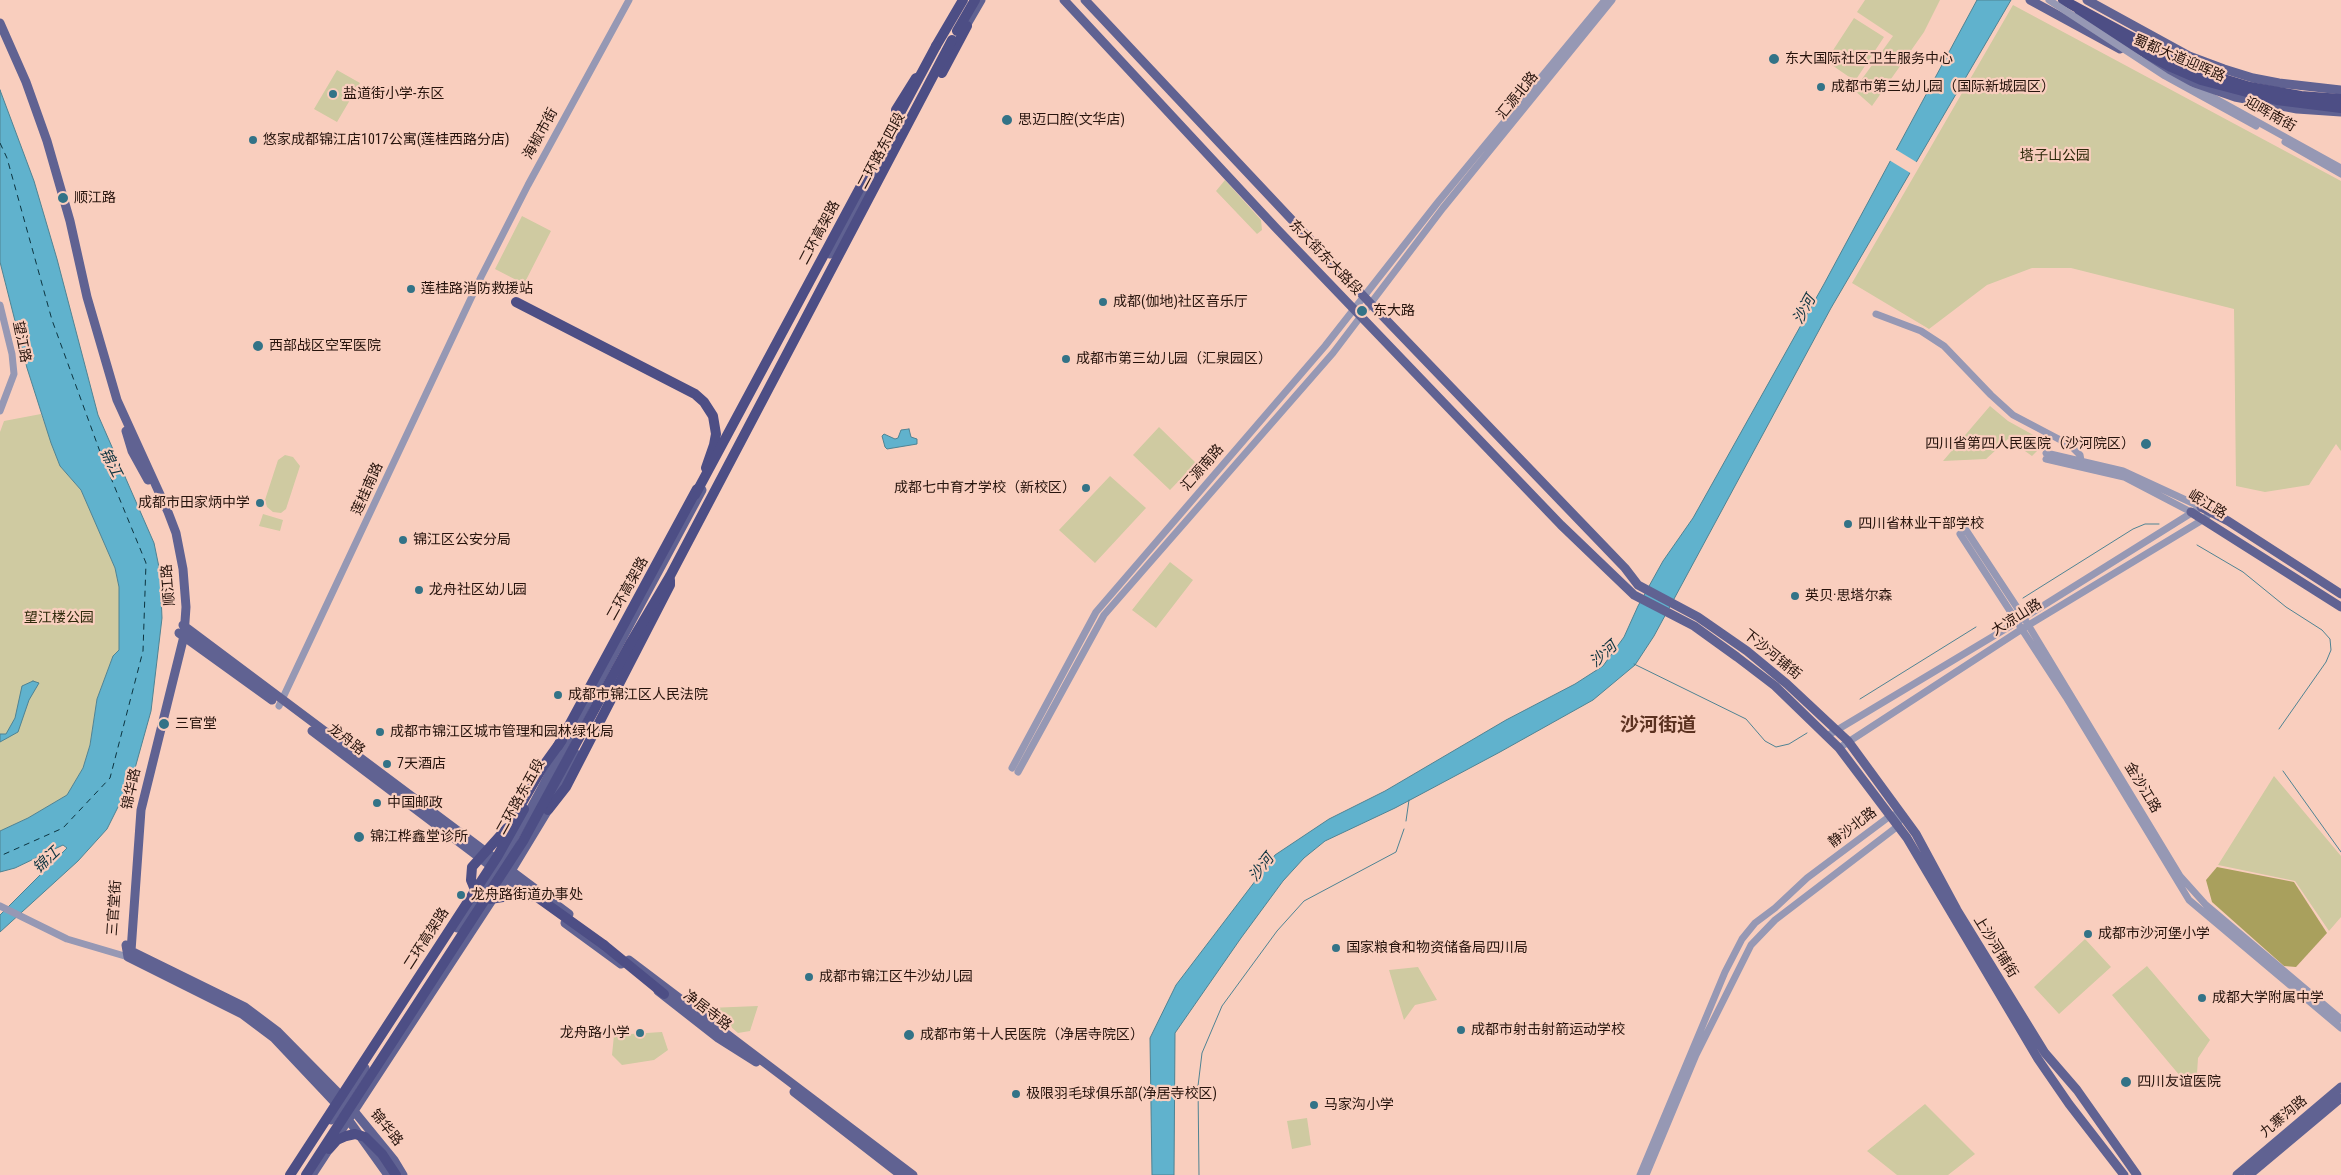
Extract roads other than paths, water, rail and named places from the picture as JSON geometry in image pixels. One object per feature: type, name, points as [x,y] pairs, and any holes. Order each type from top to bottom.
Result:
[{"type":"highway","points":[[949,23],[959,0]]},
{"type":"highway","name":"二环高架路","points":[[290,1175],[497,857],[695,495],[923,69],[963,0]]},
{"type":"highway","name":"二环高架路","points":[[306,1175],[523,841],[622,658],[670,576],[822,278],[975,0]]},
{"type":"highway","points":[[2063,0],[2185,66],[2249,90],[2341,99]]},
{"type":"highway","points":[[2041,2],[2186,74],[2303,105],[2341,108]]},
{"type":"highway","points":[[822,278],[866,218],[967,26]]},
{"type":"highway","points":[[822,278],[825,246],[907,88],[923,69]]},
{"type":"highway","points":[[516,302],[695,394],[704,402],[713,416],[716,434],[714,445],[695,495]]},
{"type":"highway","points":[[548,810],[566,787],[670,585],[670,576]]},
{"type":"highway","points":[[562,740],[502,836],[474,863],[471,880],[476,892],[487,899],[522,894],[537,897],[604,946],[664,994]]},
{"type":"highway","points":[[312,1175],[337,1140],[355,1134],[365,1137],[382,1154],[396,1175]]},
{"type":"main road","name":"二环路东四段","points":[[745,417],[822,278],[963,0]]},
{"type":"main road","name":"二环路东四段","points":[[745,417],[828,283],[958,37],[967,26],[980,0]]},
{"type":"main road","name":"东大街东大路段","points":[[1064,0],[1358,313],[1561,525],[1634,595],[1681,620]]},
{"type":"main road","name":"东大街东大路段","points":[[1085,0],[1371,304],[1612,554],[1638,585]]},
{"type":"main road","name":"蜀都大道迎晖路","points":[[2087,0],[2189,56],[2224,69],[2253,78],[2279,83],[2341,90]]},
{"type":"main road","name":"蜀都大道迎晖路","points":[[2041,2],[2090,35],[2189,81],[2235,97],[2297,109],[2341,112]]},
{"type":"main road","name":"顺江路","points":[[0,23],[12,48],[47,141],[68,213],[87,298],[118,400],[176,533],[185,590],[182,630]]},
{"type":"main road","name":"顺江路","points":[[0,34],[43,144],[83,299],[113,402],[132,451],[155,493],[170,534],[178,571],[182,630]]},
{"type":"main road","points":[[2303,105],[2330,112]]},
{"type":"main road","name":"二环路东五段","points":[[312,1175],[548,810],[644,615],[745,417]]},
{"type":"main road","name":"二环路东五段","points":[[294,1175],[340,1108],[497,866],[745,417]]},
{"type":"main road","name":"岷江路","points":[[2201,507],[2208,516],[2341,607]]},
{"type":"main road","name":"岷江路","points":[[2192,512],[2208,516],[2341,594]]},
{"type":"main road","name":"下沙河铺街","points":[[1638,585],[1685,610],[1747,652],[1787,684],[1836,730]]},
{"type":"main road","name":"下沙河铺街","points":[[1681,620],[1713,639],[1775,686],[1827,736]]},
{"type":"main road","name":"龙舟路","points":[[182,630],[497,866]]},
{"type":"main road","name":"三官堂街","points":[[182,630],[136,808],[126,946],[129,954],[245,1008],[278,1032],[345,1100]]},
{"type":"main road","name":"上沙河铺街","points":[[1836,730],[1848,741],[1916,834],[1957,910],[2045,1053],[2077,1090],[2137,1175]]},
{"type":"main road","name":"上沙河铺街","points":[[1827,736],[1839,748],[1898,826],[2038,1059],[2069,1104],[2124,1175]]},
{"type":"main road","name":"净居寺路","points":[[497,866],[914,1175]]},
{"type":"main road","name":"净居寺路","points":[[508,874],[718,1038],[752,1060],[901,1175]]},
{"type":"main road","points":[[129,954],[242,1014],[274,1038],[340,1108]]},
{"type":"main road","name":"九寨沟路","points":[[2243,1173],[2341,1087]]},
{"type":"main road","name":"九寨沟路","points":[[2243,1173],[2341,1098]]},
{"type":"main road","name":"锦华路","points":[[345,1100],[394,1160],[403,1175]]},
{"type":"main road","name":"锦华路","points":[[340,1108],[388,1175]]},
{"type":"street","name":"海椒市街","points":[[479,282],[528,184],[629,0]]},
{"type":"street","name":"汇源北路","points":[[1438,202],[1605,0]]},
{"type":"street","name":"汇源北路","points":[[1443,208],[1612,0]]},
{"type":"street","points":[[2041,2],[2165,76],[2341,174]]},
{"type":"street","name":"迎晖南街","points":[[2189,81],[2198,89],[2341,168]]},
{"type":"street","name":"汇源南路","points":[[1358,313],[1365,296],[1438,202]]},
{"type":"street","name":"汇源南路","points":[[1015,770],[1096,612],[1325,346],[1358,313],[1371,304],[1443,208]]},
{"type":"street","name":"莲桂南路","points":[[280,703],[479,282]]},
{"type":"street","name":"望江路","points":[[0,305],[12,354],[14,374],[0,411]]},
{"type":"street","points":[[1876,314],[1920,331],[1944,346],[2013,415],[2032,426],[2062,439],[2080,455],[2082,464]]},
{"type":"street","name":"岷江路","points":[[2046,456],[2123,471],[2201,507]]},
{"type":"street","name":"岷江路","points":[[2082,464],[2124,477],[2192,512]]},
{"type":"street","name":"大凉山路","points":[[1827,736],[2021,620],[2201,507]]},
{"type":"street","name":"大凉山路","points":[[1839,748],[2025,627],[2208,516]]},
{"type":"street","points":[[1963,532],[2021,620],[2189,900],[2341,1028]]},
{"type":"street","name":"金沙江路","points":[[2025,627],[2073,696],[2180,876],[2206,905],[2341,1019]]},
{"type":"street","name":"静沙北路","points":[[1640,1175],[1725,972],[1742,939],[1755,922],[1775,908],[1807,878],[1890,816],[1900,813],[1898,826],[1775,920],[1751,945],[1696,1055],[1646,1175]]},
{"type":"street","points":[[0,906],[67,939],[129,954]]},
{"type":"water","points":[[1977,0],[2011,0],[1831,308],[1654,636],[1635,665],[1593,700],[1395,808],[1325,841],[1304,858],[1283,881],[1175,1033],[1174,1175],[1152,1175],[1150,1038],[1176,985],[1275,855],[1329,819],[1385,791],[1506,720],[1575,684],[1603,666],[1624,637],[1638,606],[1663,561],[1693,518],[1824,284]]},
{"type":"water","name":"锦江","points":[[0,90],[34,181],[57,259],[98,415],[154,543],[160,572],[162,618],[151,711],[132,779],[107,829],[78,861],[0,932],[0,915],[67,848],[63,845],[15,868],[0,872],[0,831],[28,818],[67,795],[83,768],[90,745],[97,699],[113,656],[119,650],[119,587],[115,568],[81,490],[60,466],[51,443],[27,368],[0,262]]},
{"type":"water","points":[[909,429],[911,437],[917,439],[917,444],[887,449],[885,447],[882,436],[884,434],[895,439],[898,438],[901,430]]},
{"type":"water","points":[[33,681],[39,683],[29,700],[18,732],[0,742],[0,734],[6,734],[15,718],[22,686]]},
{"type":"waterway","points":[[2023,598],[2133,529],[2145,524],[2159,524]]},
{"type":"waterway","points":[[2197,545],[2243,572],[2286,607],[2322,630],[2330,639],[2331,650],[2326,662],[2279,729]]},
{"type":"waterway","points":[[1860,699],[1976,627]]},
{"type":"waterway","points":[[1634,664],[1746,719],[1765,741],[1776,747],[1789,744],[1807,733]]},
{"type":"waterway","points":[[2283,771],[2341,852]]},
{"type":"waterway","points":[[1406,821],[1409,800]]},
{"type":"waterway","points":[[1199,1175],[1198,1086],[1202,1053],[1222,1006],[1277,931],[1304,901],[1396,852],[1404,829]]},
{"type":"place","name":"东大国际社区卫生服务中心","points":[[1774,59]]},
{"type":"place","name":"成都市第三幼儿园（国际新城园区）","points":[[1821,87]]},
{"type":"place","name":"盐道街小学-东区","points":[[333,94]]},
{"type":"place","name":"思迈口腔(文华店)","points":[[1007,120]]},
{"type":"place","name":"悠家成都锦江店1017公寓(莲桂西路分店)","points":[[253,140]]},
{"type":"place","name":"顺江路","points":[[63,198]]},
{"type":"place","name":"莲桂路消防救援站","points":[[411,289]]},
{"type":"place","name":"成都(伽地)社区音乐厅","points":[[1103,302]]},
{"type":"place","name":"东大路","points":[[1362,311]]},
{"type":"place","name":"西部战区空军医院","points":[[258,346]]},
{"type":"place","name":"成都市第三幼儿园（汇泉园区）","points":[[1066,359]]},
{"type":"place","name":"四川省第四人民医院（沙河院区）","points":[[2146,444]]},
{"type":"place","name":"成都七中育才学校（新校区）","points":[[1086,488]]},
{"type":"place","name":"成都市田家炳中学","points":[[260,503]]},
{"type":"place","name":"四川省林业干部学校","points":[[1848,524]]},
{"type":"place","name":"锦江区公安分局","points":[[403,540]]},
{"type":"place","name":"龙舟社区幼儿园","points":[[419,590]]},
{"type":"place","name":"英贝·思塔尔森","points":[[1795,596]]},
{"type":"place","name":"成都市锦江区人民法院","points":[[558,695]]},
{"type":"place","name":"三官堂","points":[[164,724]]},
{"type":"place","name":"成都市锦江区城市管理和园林绿化局","points":[[380,732]]},
{"type":"place","name":"7天酒店","points":[[387,764]]},
{"type":"place","name":"中国邮政","points":[[377,803]]},
{"type":"place","name":"锦江桦鑫堂诊所","points":[[359,837]]},
{"type":"place","name":"龙舟路街道办事处","points":[[461,895]]},
{"type":"place","name":"成都市沙河堡小学","points":[[2088,934]]},
{"type":"place","name":"国家粮食和物资储备局四川局","points":[[1336,948]]},
{"type":"place","name":"成都市锦江区牛沙幼儿园","points":[[809,977]]},
{"type":"place","name":"成都大学附属中学","points":[[2202,998]]},
{"type":"place","name":"成都市射击射箭运动学校","points":[[1461,1030]]},
{"type":"place","name":"龙舟路小学","points":[[640,1033]]},
{"type":"place","name":"成都市第十人民医院（净居寺院区）","points":[[909,1035]]},
{"type":"place","name":"四川友谊医院","points":[[2126,1082]]},
{"type":"place","name":"极限羽毛球俱乐部(净居寺校区)","points":[[1016,1094]]},
{"type":"place","name":"马家沟小学","points":[[1314,1105]]},
{"type":"district","name":"沙河街道","points":[[1658,726]]},
{"type":"park label","name":"塔子山公园","points":[[2055,156]]},
{"type":"park label","name":"望江楼公园","points":[[59,618]]},
{"type":"water label","name":"沙河","points":[[1805,310]]},
{"type":"water label","name":"沙河","points":[[1604,655]]},
{"type":"water label","name":"沙河","points":[[1262,868]]}]
